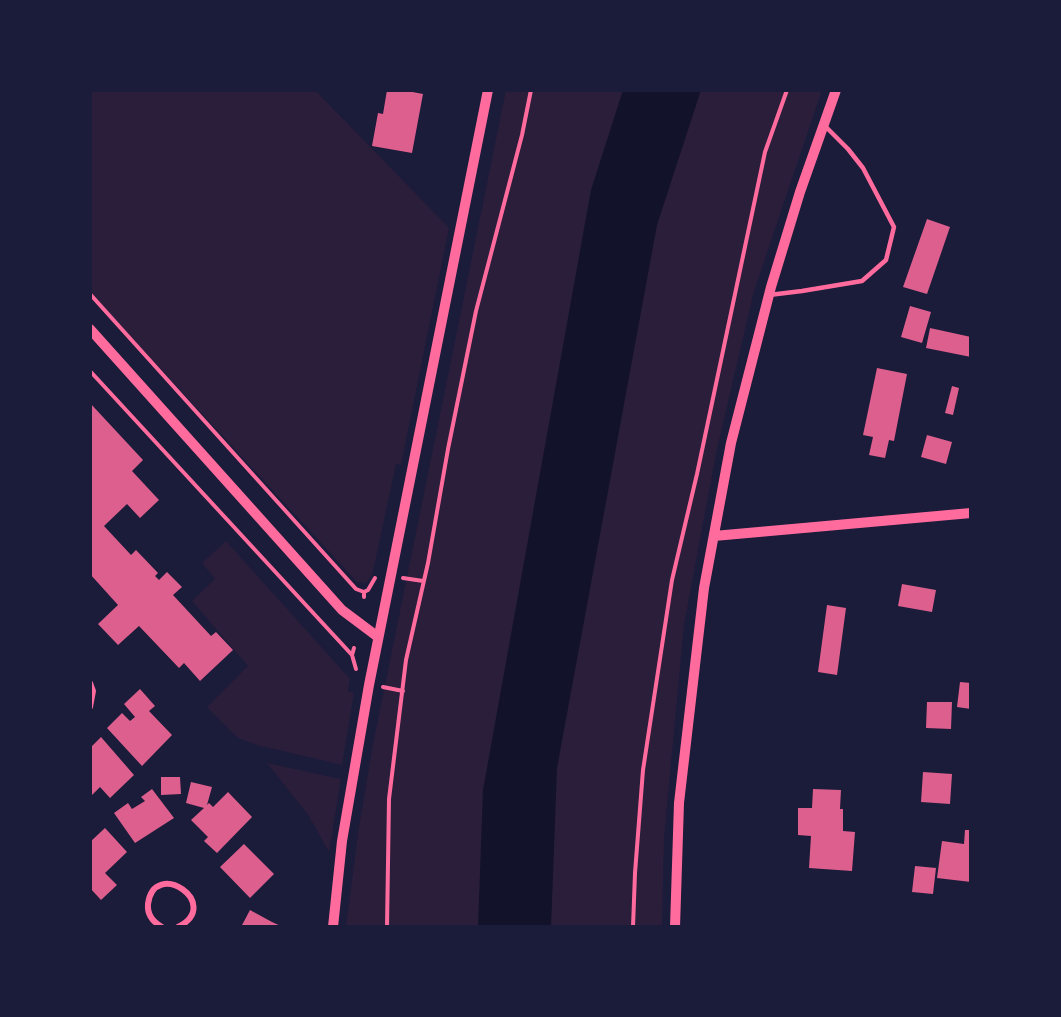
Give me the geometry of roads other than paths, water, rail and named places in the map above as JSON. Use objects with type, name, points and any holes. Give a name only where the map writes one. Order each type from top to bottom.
[{"type":"street","points":[[333,927],[342,842],[378,637],[488,90]]},
{"type":"street","points":[[675,927],[679,803],[704,588],[731,442],[769,295],[800,192],[836,90]]},
{"type":"street","points":[[90,329],[342,610],[378,637]]},
{"type":"street","points":[[714,536],[971,513]]},
{"type":"street","points":[[90,683],[93,699],[90,707]]},
{"type":"street","points":[[162,927],[154,922],[148,909],[151,895],[161,885],[176,884],[188,892],[193,906],[188,920],[178,927]]},
{"type":"street","points":[[148,927],[154,922]]},
{"type":"lane","points":[[769,295],[862,280],[886,260],[894,227],[863,168],[824,125]]}]
